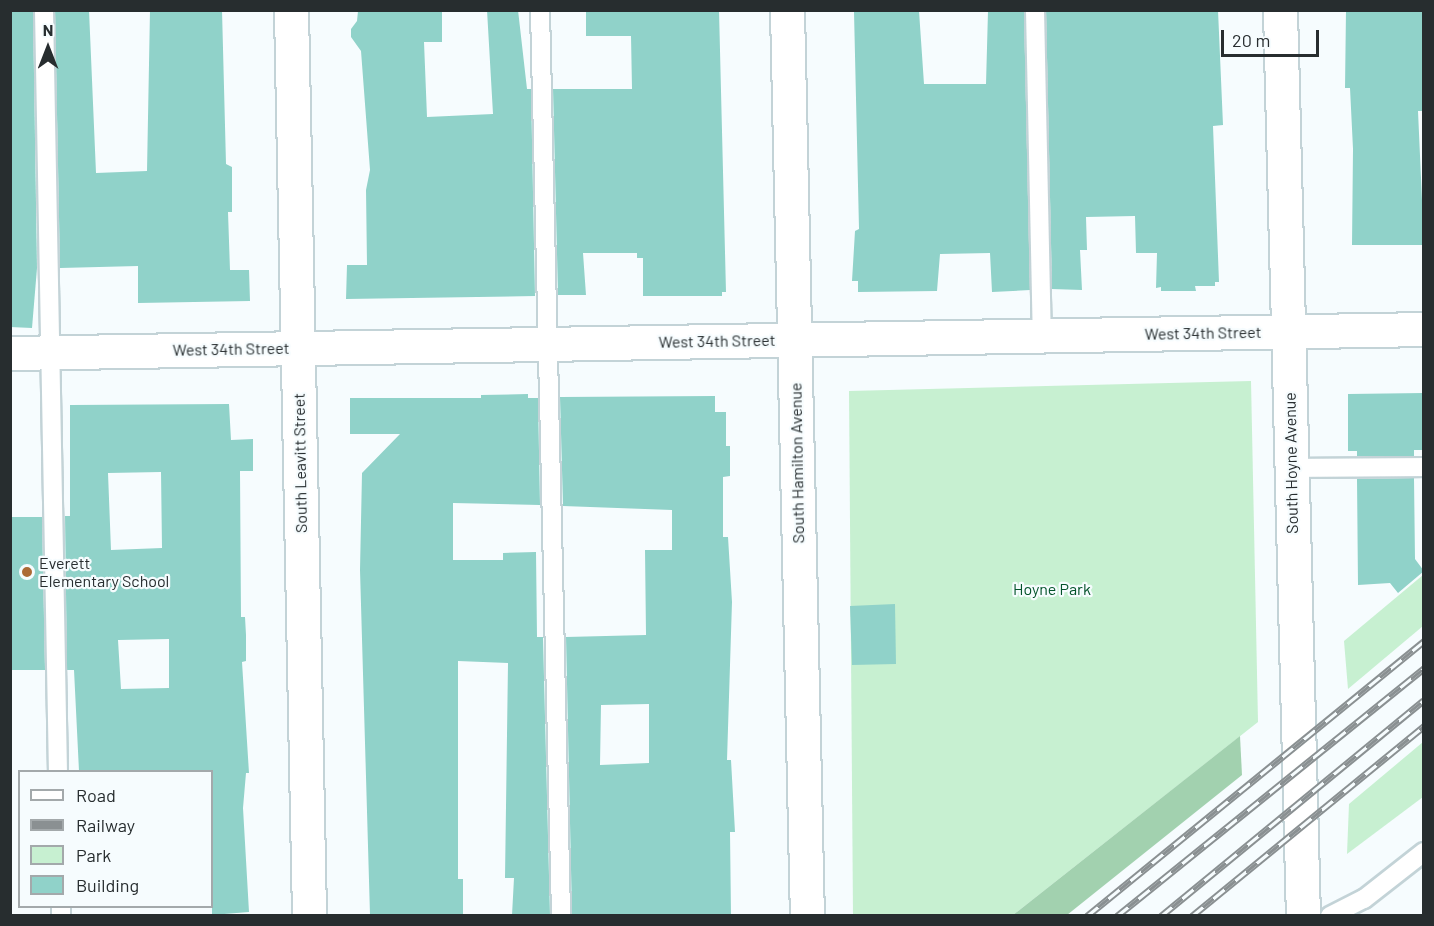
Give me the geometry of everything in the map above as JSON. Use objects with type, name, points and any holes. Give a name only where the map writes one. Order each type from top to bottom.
[{"type":"street","name":"South Leavitt Street","points":[[291,10],[309,915]]},
{"type":"street","name":"South Hamilton Avenue","points":[[787,10],[807,915]]},
{"type":"street","name":"South Hoyne Avenue","points":[[1280,10],[1303,915]]},
{"type":"street","name":"West 34th Street","points":[[10,353],[1424,329]]},
{"type":"lane","points":[[44,10],[58,770]]},
{"type":"lane","points":[[540,10],[561,915]]},
{"type":"lane","points":[[1035,10],[1042,335]]},
{"type":"lane","points":[[1291,468],[1424,467]]},
{"type":"lane","points":[[1330,915],[1364,898],[1424,852]]},
{"type":"green space","name":"Hoyne Park","points":[[1251,381],[1258,722],[1013,915],[853,915],[849,391]]},
{"type":"green space","points":[[1423,575],[1423,626],[1348,689],[1344,641]]},
{"type":"green space","points":[[1240,736],[1242,775],[1067,915],[1013,915]]},
{"type":"green space","points":[[1423,742],[1423,797],[1347,854],[1349,804]]},
{"type":"building","points":[[10,10],[33,10],[37,268],[32,328],[10,327]]},
{"type":"building","points":[[55,10],[89,10],[96,173],[147,171],[150,10],[222,10],[226,164],[232,167],[232,212],[228,212],[230,270],[249,270],[250,301],[138,303],[138,266],[60,268]]},
{"type":"building","points":[[442,10],[442,42],[424,42],[427,117],[493,114],[487,10],[518,10],[527,89],[531,89],[535,296],[346,299],[347,265],[367,265],[366,190],[370,170],[361,51],[351,37],[351,29],[357,21],[358,11]]},
{"type":"building","points":[[586,10],[719,10],[726,292],[722,292],[722,296],[643,296],[643,258],[637,258],[637,253],[583,253],[586,295],[558,295],[553,89],[632,89],[631,36],[586,36]]},
{"type":"building","points":[[1024,10],[1030,290],[992,292],[990,253],[940,254],[937,291],[858,292],[858,281],[852,281],[855,231],[859,229],[854,12],[919,11],[924,84],[986,84],[988,11]]},
{"type":"building","points":[[1046,10],[1218,10],[1223,125],[1213,126],[1219,282],[1215,282],[1215,286],[1195,286],[1196,291],[1161,291],[1161,287],[1156,288],[1157,253],[1136,253],[1135,216],[1086,217],[1087,250],[1080,250],[1082,290],[1052,289]]},
{"type":"building","points":[[1346,10],[1424,10],[1424,111],[1418,111],[1424,245],[1352,245],[1353,149],[1350,88],[1345,88]]},
{"type":"building","points":[[1424,393],[1424,450],[1414,450],[1414,456],[1357,456],[1357,451],[1348,451],[1348,394]]},
{"type":"building","points":[[528,394],[528,398],[538,398],[540,505],[453,503],[453,560],[503,560],[503,553],[536,552],[537,637],[543,637],[550,915],[512,915],[514,878],[505,878],[508,663],[458,661],[458,879],[463,879],[463,915],[370,915],[360,570],[362,473],[400,434],[350,434],[350,398],[481,398],[481,395]]},
{"type":"building","points":[[715,396],[715,412],[726,412],[726,446],[730,446],[730,476],[723,477],[723,537],[728,537],[732,602],[727,760],[731,760],[735,832],[730,832],[731,915],[572,915],[566,637],[646,635],[645,550],[672,550],[672,510],[563,506],[560,397]],"holes":[[[649,704],[649,763],[600,765],[601,705]]]},
{"type":"building","points":[[229,404],[231,440],[253,439],[253,471],[240,471],[241,617],[245,617],[246,635],[246,661],[242,662],[249,773],[246,773],[243,808],[249,912],[212,915],[213,770],[79,770],[74,670],[67,670],[65,516],[70,516],[70,405]],"holes":[[[161,472],[162,548],[111,550],[108,473]],[[169,639],[169,688],[121,689],[118,640]]]},
{"type":"building","points":[[1414,478],[1415,559],[1424,571],[1398,593],[1390,583],[1358,585],[1357,479]]},
{"type":"building","points":[[10,517],[42,517],[45,670],[10,670]]},
{"type":"building","points":[[895,604],[896,664],[852,665],[850,606]]},
{"type":"railway","points":[[1087,916],[1424,641]]},
{"type":"railway","points":[[1117,916],[1424,668]]},
{"type":"railway","points":[[1161,916],[1424,700]]},
{"type":"railway","points":[[1192,916],[1424,726]]},
{"type":"place","name":"Everett Elementary School","points":[[27,572]]}]
